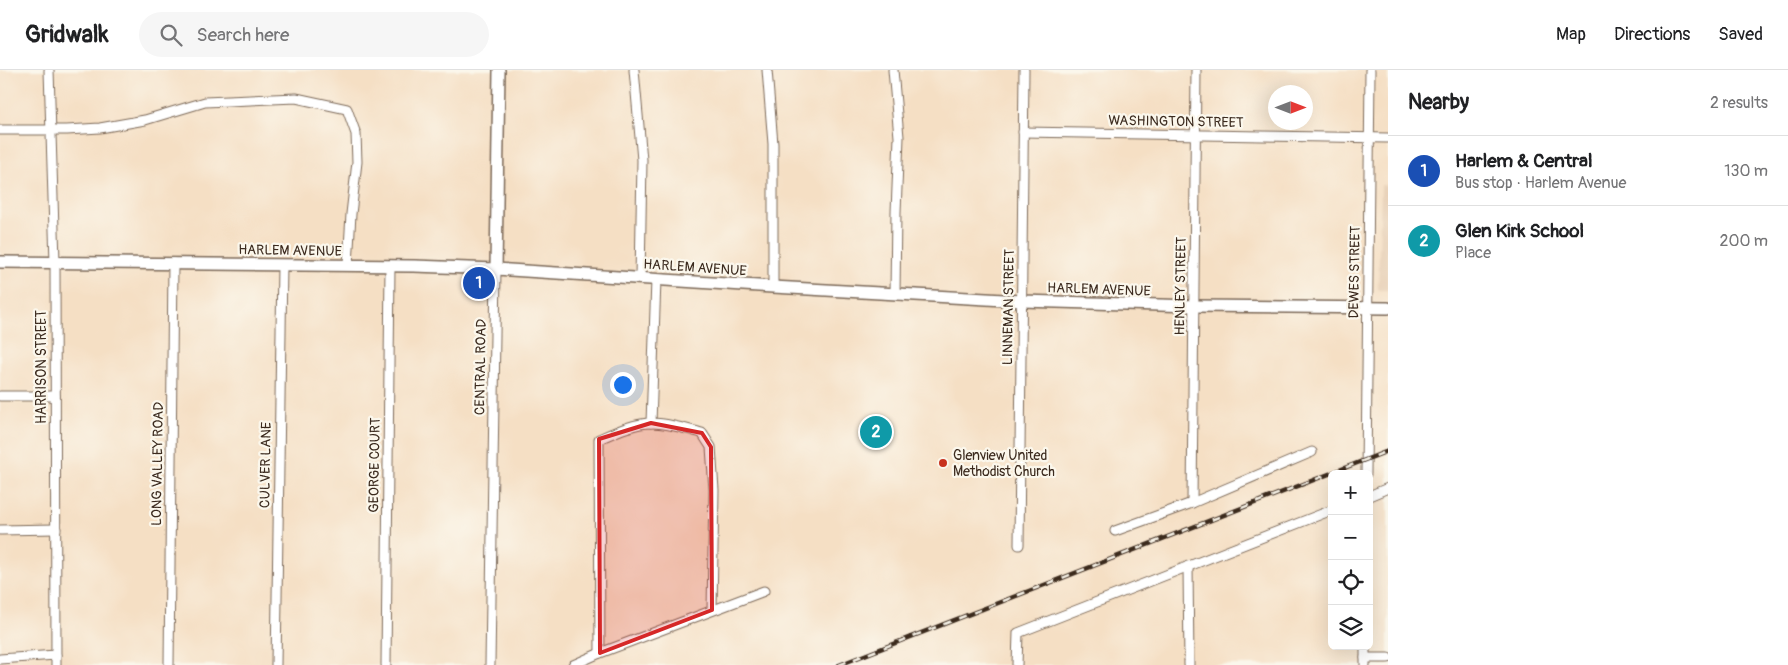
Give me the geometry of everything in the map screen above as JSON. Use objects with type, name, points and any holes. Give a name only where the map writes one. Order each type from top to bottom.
[{"type":"main road","name":"CENTRAL ROAD","points":[[496,269],[499,70]]},
{"type":"main road","name":"HARLEM AVENUE","points":[[0,262],[282,264],[496,269],[1022,301],[1194,306],[1388,308]]},
{"type":"street","name":"HARRISON STREET","points":[[49,70],[55,262],[56,660]]},
{"type":"street","points":[[634,70],[642,160],[640,278]]},
{"type":"street","points":[[767,70],[773,144],[773,287]]},
{"type":"street","points":[[893,70],[899,137],[895,294]]},
{"type":"street","name":"LINNEMAN STREET","points":[[1019,545],[1024,70]]},
{"type":"street","name":"HENLEY STREET","points":[[1192,503],[1196,70]]},
{"type":"street","name":"DEWES STREET","points":[[1366,470],[1370,70]]},
{"type":"street","points":[[0,130],[100,128],[145,120],[205,102],[296,98],[347,109],[356,134],[356,162],[348,265]]},
{"type":"street","name":"WASHINGTON STREET","points":[[1024,132],[1388,138]]},
{"type":"street","name":"LONG VALLEY ROAD","points":[[169,665],[173,264]]},
{"type":"street","name":"CULVER LANE","points":[[276,665],[282,264]]},
{"type":"street","name":"GEORGE COURT","points":[[386,665],[390,266]]},
{"type":"street","name":"CENTRAL ROAD","points":[[490,665],[496,269]]},
{"type":"street","points":[[651,423],[656,280]]},
{"type":"street","points":[[0,396],[55,396]]},
{"type":"street","points":[[600,653],[599,439],[628,428],[651,423],[702,433],[711,447],[714,490],[712,610]]},
{"type":"street","points":[[1115,531],[1192,503],[1312,452]]},
{"type":"street","points":[[1373,494],[1388,488]]},
{"type":"street","points":[[1018,665],[1018,633],[1328,512]]},
{"type":"street","points":[[0,530],[56,529]]},
{"type":"street","points":[[1188,566],[1189,665]]},
{"type":"street","points":[[573,665],[764,591]]},
{"type":"street","points":[[1365,661],[1388,658]]},
{"type":"street","points":[[0,659],[56,660]]},
{"type":"highlighted area","points":[[651,423],[702,433],[711,447],[712,610],[600,653],[599,439]]},
{"type":"shaded area","points":[[1381,185],[1388,186],[1388,290],[1378,290]]},
{"type":"railway","points":[[839,665],[1388,451]]},
{"type":"place","name":"Harlem & Central","points":[[479,283]]},
{"type":"place","name":"Glen Kirk School","points":[[876,432]]},
{"type":"place","name":"Glenview United Methodist Church","points":[[943,463]]}]
